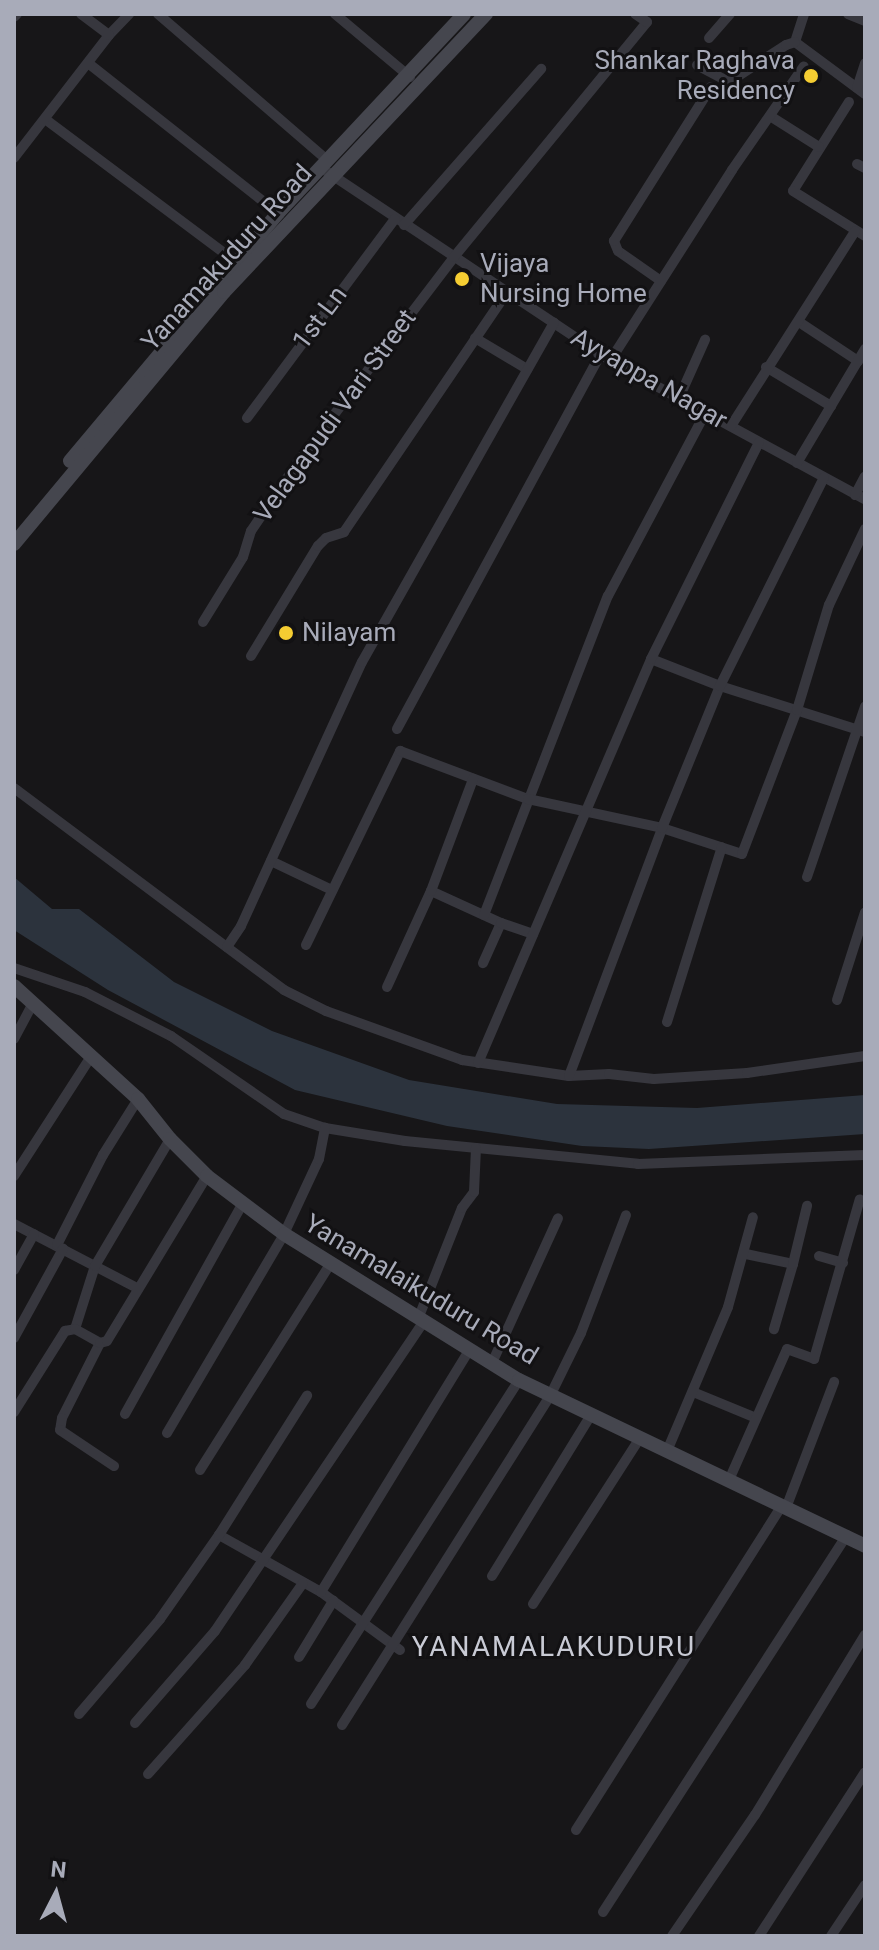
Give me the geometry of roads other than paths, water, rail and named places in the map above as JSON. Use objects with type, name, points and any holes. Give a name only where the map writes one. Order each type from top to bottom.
[{"type":"street","points":[[81,14],[109,35]]},
{"type":"street","points":[[14,158],[109,35],[129,14]]},
{"type":"street","name":"Ayyappa Nagar","points":[[158,14],[327,167],[400,222],[605,358],[860,497]]},
{"type":"street","points":[[335,14],[407,75],[423,84]]},
{"type":"street","name":"Yanamakuduru Road","points":[[14,544],[327,167],[464,14]]},
{"type":"street","name":"Yanamakuduru Road","points":[[14,529],[278,213],[423,84],[486,14]]},
{"type":"street","name":"Velagapudi Vari Street","points":[[203,622],[243,557],[251,531],[266,508],[454,257],[647,22],[635,14]]},
{"type":"street","points":[[709,38],[730,14]]},
{"type":"street","points":[[795,42],[804,14]]},
{"type":"street","points":[[848,14],[865,21]]},
{"type":"street","points":[[697,65],[729,82],[795,42]]},
{"type":"street","points":[[795,42],[861,91],[865,63]]},
{"type":"street","points":[[88,63],[278,213]]},
{"type":"street","points":[[397,729],[605,358],[661,281],[804,66]]},
{"type":"street","name":"1st Ln","points":[[247,418],[400,222],[541,69]]},
{"type":"street","points":[[661,281],[618,251],[614,241],[711,87]]},
{"type":"street","points":[[731,426],[766,367],[860,234],[794,193],[795,184],[849,102]]},
{"type":"street","points":[[770,116],[819,147]]},
{"type":"street","points":[[45,119],[137,184],[236,262]]},
{"type":"street","points":[[251,656],[318,546],[326,538],[344,532],[507,292]]},
{"type":"street","points":[[799,322],[858,361]]},
{"type":"street","points":[[227,947],[241,926],[362,662],[554,323]]},
{"type":"street","points":[[475,338],[527,369]]},
{"type":"street","points":[[679,398],[705,340]]},
{"type":"street","points":[[797,463],[865,349]]},
{"type":"street","points":[[766,367],[831,406]]},
{"type":"street","points":[[484,915],[608,596],[706,412]]},
{"type":"street","points":[[478,1063],[651,659],[759,442]]},
{"type":"street","points":[[860,497],[865,476]]},
{"type":"street","points":[[569,1076],[662,828],[720,686],[824,477]]},
{"type":"street","points":[[306,945],[400,751],[528,799],[662,828],[742,854],[797,710],[829,605],[865,529]]},
{"type":"street","points":[[651,659],[720,686],[861,730]]},
{"type":"street","points":[[807,877],[861,730],[865,707]]},
{"type":"street","points":[[387,987],[431,891],[473,779]]},
{"type":"street","points":[[14,788],[284,990],[326,1011],[478,1063],[569,1076],[690,1078],[865,1056]]},
{"type":"street","points":[[667,1022],[722,847]]},
{"type":"street","points":[[271,861],[332,890]]},
{"type":"street","points":[[431,891],[533,934]]},
{"type":"street","points":[[837,1000],[865,912]]},
{"type":"street","points":[[483,963],[501,923]]},
{"type":"street","points":[[14,968],[85,992],[171,1036],[284,1114],[325,1128],[476,1148],[667,1165],[765,1156],[865,1155]]},
{"type":"street","name":"Yanamalaikuduru Road","points":[[14,986],[138,1099],[170,1139],[207,1176],[284,1234],[519,1380],[590,1417],[865,1546]]},
{"type":"street","points":[[14,1039],[33,1004]]},
{"type":"street","points":[[14,1176],[92,1055]]},
{"type":"street","points":[[14,1338],[103,1155],[138,1099]]},
{"type":"street","points":[[167,1433],[284,1234],[319,1159],[325,1128]]},
{"type":"street","points":[[75,1329],[95,1266],[170,1139]]},
{"type":"street","points":[[135,1723],[215,1631],[265,1562],[420,1321],[462,1208],[474,1192],[476,1148]]},
{"type":"street","points":[[14,1412],[60,1337],[70,1329],[100,1343],[107,1341],[207,1176]]},
{"type":"street","points":[[729,1480],[787,1349],[814,1359],[860,1199]]},
{"type":"street","points":[[125,1414],[242,1205]]},
{"type":"street","points":[[774,1329],[807,1206]]},
{"type":"street","points":[[342,1725],[396,1648],[551,1394],[581,1333],[626,1215]]},
{"type":"street","points":[[667,1451],[746,1254],[753,1217]]},
{"type":"street","points":[[492,1363],[558,1218]]},
{"type":"street","points":[[14,1224],[137,1288]]},
{"type":"street","points":[[14,1270],[34,1234]]},
{"type":"street","points":[[746,1254],[793,1264]]},
{"type":"street","points":[[819,1256],[843,1263]]},
{"type":"street","points":[[200,1470],[331,1263]]},
{"type":"street","points":[[100,1343],[62,1418],[60,1430],[114,1466]]},
{"type":"street","points":[[321,1592],[470,1349]]},
{"type":"street","points":[[311,1704],[519,1380]]},
{"type":"street","points":[[576,1830],[784,1507],[834,1382]]},
{"type":"street","points":[[693,1392],[756,1418]]},
{"type":"street","points":[[79,1714],[160,1619],[219,1535],[307,1396]]},
{"type":"street","points":[[492,1576],[590,1417]]},
{"type":"street","points":[[533,1604],[640,1438]]},
{"type":"street","points":[[219,1535],[321,1592],[396,1648]]},
{"type":"street","points":[[603,1912],[847,1535]]},
{"type":"street","points":[[148,1774],[245,1665],[303,1583]]},
{"type":"street","points":[[299,1657],[333,1601]]},
{"type":"street","points":[[672,1936],[755,1815],[865,1635]]},
{"type":"street","points":[[759,1936],[865,1772]]},
{"type":"street","points":[[831,1936],[865,1885]]},
{"type":"place","name":"Shankar Raghava Residency","points":[[811,76]]},
{"type":"place","name":"Vijaya Nursing Home","points":[[462,279]]},
{"type":"place","name":"Nilayam","points":[[286,633]]},
{"type":"district","name":"YANAMALAKUDURU","points":[[554,1647]]}]
